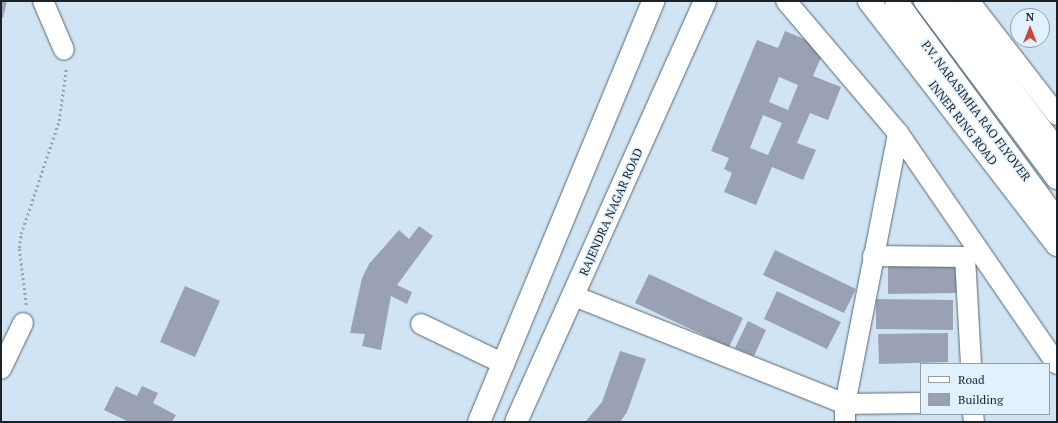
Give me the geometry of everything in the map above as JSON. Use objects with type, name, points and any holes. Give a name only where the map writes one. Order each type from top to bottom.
[{"type":"main road","points":[[479,422],[653,1]]},
{"type":"main road","name":"RAJENDRA NAGAR ROAD","points":[[516,422],[574,296],[705,1]]},
{"type":"main road","name":"INNER RING ROAD","points":[[869,1],[1057,245]]},
{"type":"main road","name":"P.V. NARASIMHA RAO FLYOVER","points":[[896,1],[1057,220]]},
{"type":"main road","name":"P.V. NARASIMHA RAO FLYOVER","points":[[925,1],[1057,178]]},
{"type":"main road","points":[[945,1],[1057,150]]},
{"type":"street","points":[[43,1],[64,50]]},
{"type":"street","points":[[786,1],[898,133],[1057,364]]},
{"type":"street","points":[[969,1],[1057,115]]},
{"type":"street","points":[[845,413],[873,256],[898,133]]},
{"type":"street","points":[[873,256],[965,257],[971,363]]},
{"type":"street","points":[[574,296],[845,413],[920,403]]},
{"type":"street","points":[[1,369],[23,323]]},
{"type":"street","points":[[421,324],[504,364]]},
{"type":"path","points":[[23,323],[26,309],[19,248],[21,234],[59,121],[67,73],[64,50]]},
{"type":"building","points":[[1,1],[7,1],[3,18],[1,17]]},
{"type":"building","points":[[785,31],[825,48],[813,76],[841,87],[828,120],[810,113],[797,143],[816,150],[803,180],[772,167],[756,205],[724,192],[732,173],[724,169],[729,158],[711,151],[757,40],[778,48]],"holes":[[[779,77],[798,85],[788,110],[769,102]],[[763,115],[782,123],[768,155],[750,148]]]},
{"type":"building","points":[[419,226],[433,236],[397,285],[412,292],[407,304],[391,296],[381,350],[362,346],[365,334],[350,333],[362,278],[369,264],[399,230],[409,239]]},
{"type":"building","points":[[775,250],[856,289],[844,313],[763,275]]},
{"type":"building","points":[[888,264],[956,264],[956,293],[888,294]]},
{"type":"building","points":[[649,274],[743,318],[729,347],[635,303]]},
{"type":"building","points":[[185,286],[220,301],[195,357],[160,342]]},
{"type":"building","points":[[777,291],[841,322],[827,349],[764,319]]},
{"type":"building","points":[[876,299],[953,300],[953,330],[876,329]]},
{"type":"building","points":[[748,321],[766,330],[754,356],[735,348]]},
{"type":"building","points":[[948,333],[948,362],[879,364],[878,334]]},
{"type":"building","points":[[620,351],[646,359],[627,412],[620,422],[585,422],[602,402]]},
{"type":"building","points":[[116,386],[137,396],[142,386],[158,393],[153,403],[176,415],[172,422],[129,422],[104,410]]}]
